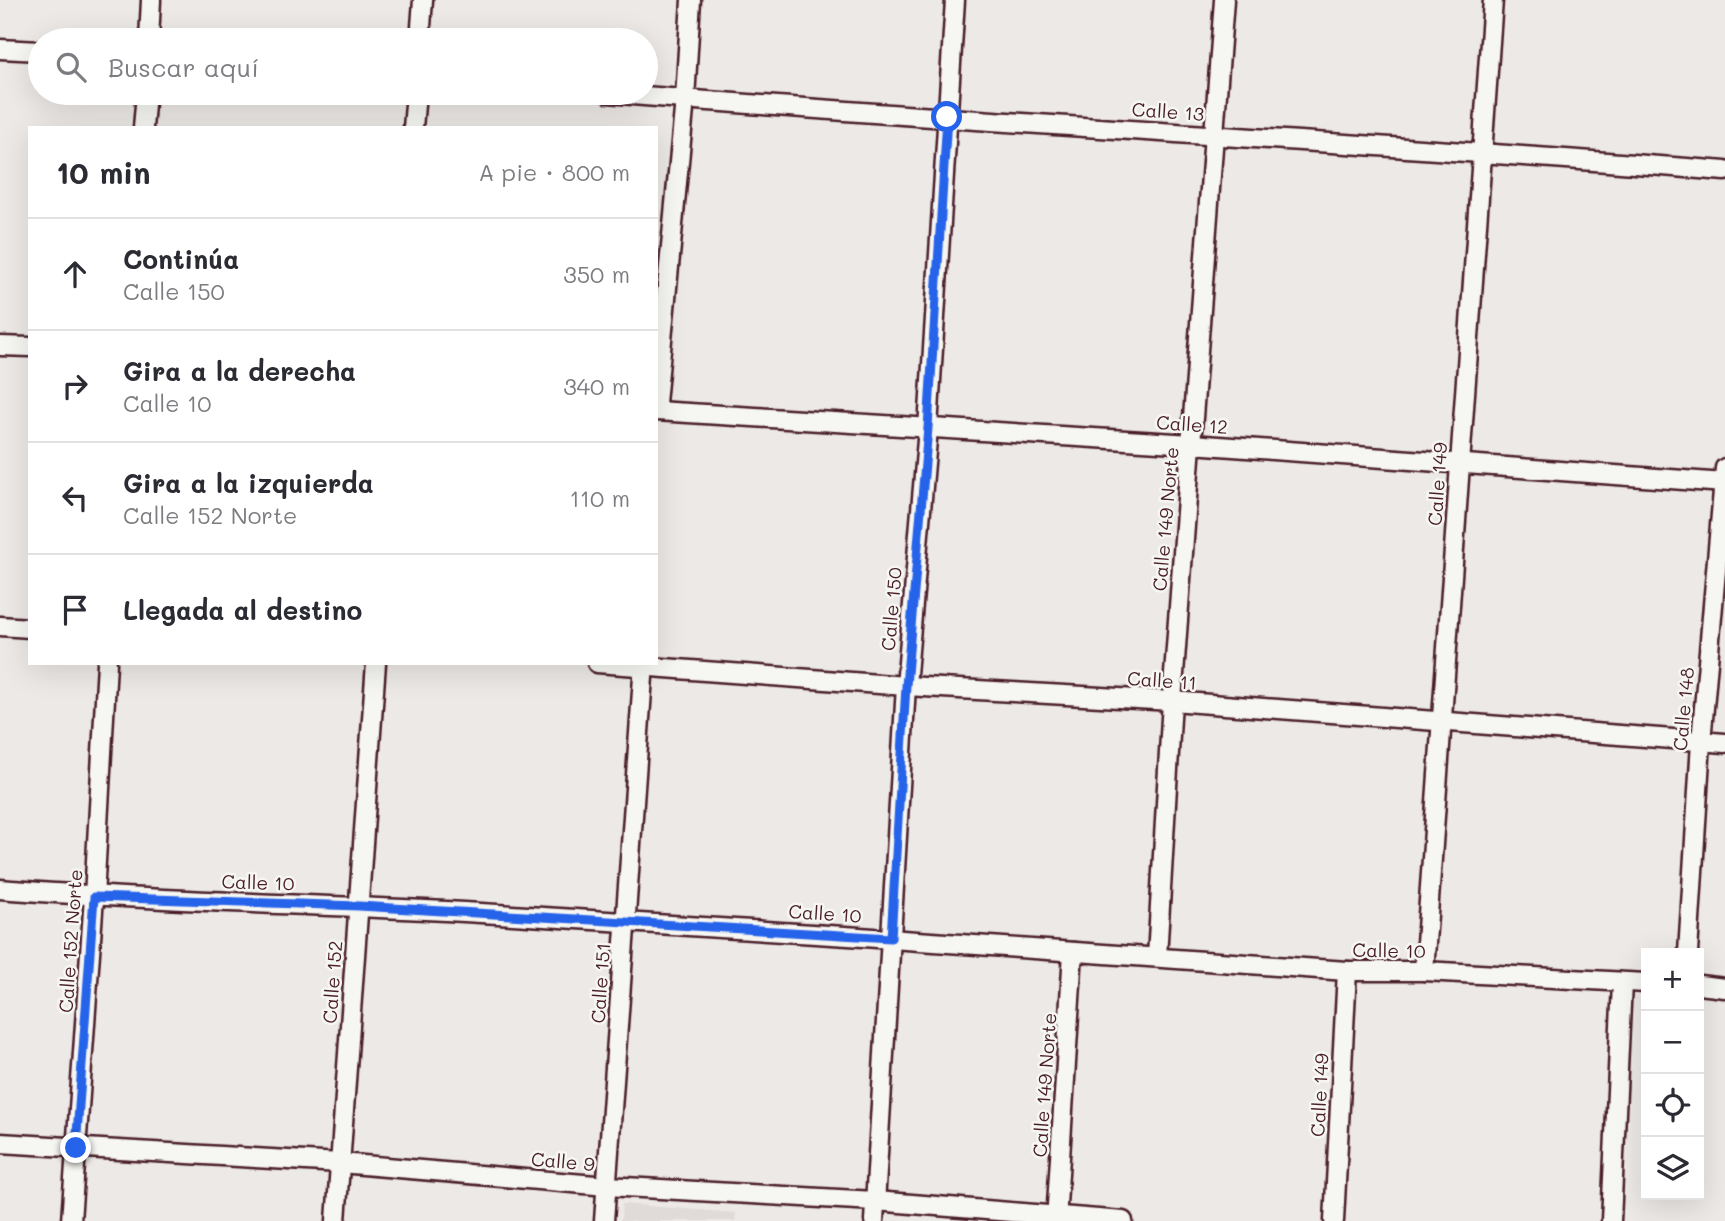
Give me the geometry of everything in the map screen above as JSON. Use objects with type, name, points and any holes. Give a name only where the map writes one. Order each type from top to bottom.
[{"type":"street","points":[[150,28],[151,0]]},
{"type":"street","points":[[421,28],[423,0]]},
{"type":"street","points":[[658,382],[685,99],[691,0]]},
{"type":"street","name":"Calle 150","points":[[874,1221],[906,686],[928,428],[955,0]]},
{"type":"street","name":"Calle 149 Norte","points":[[1157,957],[1172,701],[1224,0]]},
{"type":"street","name":"Calle 149","points":[[1424,971],[1493,0]]},
{"type":"street","points":[[0,49],[28,50]]},
{"type":"street","name":"Calle 13","points":[[658,97],[1215,136],[1482,151],[1725,171]]},
{"type":"street","points":[[143,126],[145,105]]},
{"type":"street","points":[[413,126],[415,105]]},
{"type":"street","points":[[0,346],[28,347]]},
{"type":"street","name":"Calle 12","points":[[658,411],[1725,478]]},
{"type":"street","name":"Calle 148","points":[[1688,948],[1701,742],[1725,478]]},
{"type":"street","points":[[0,626],[28,628]]},
{"type":"street","name":"Calle 152 Norte","points":[[71,1221],[107,665]]},
{"type":"street","name":"Calle 152","points":[[336,1221],[376,665]]},
{"type":"street","name":"Calle 11","points":[[644,665],[1725,743]]},
{"type":"street","name":"Calle 151","points":[[604,1221],[644,665]]},
{"type":"street","name":"Calle 10","points":[[0,889],[94,897],[359,906],[891,938],[1347,971],[1424,971],[1641,984]]},
{"type":"street","name":"Calle 149 Norte","points":[[1056,1218],[1073,952]]},
{"type":"street","name":"Calle 149","points":[[1334,1221],[1347,971]]},
{"type":"street","points":[[1611,1221],[1622,984]]},
{"type":"street","points":[[1704,986],[1725,988]]},
{"type":"street","name":"Calle 9","points":[[0,1143],[340,1163],[607,1186],[875,1201],[1056,1218],[1123,1221]]},
{"type":"shaded area","points":[[622,1204],[736,1213],[735,1221],[621,1221]]},
{"type":"route","points":[[76,1148],[94,897],[359,906],[891,938],[906,686],[928,428],[947,117]]}]
